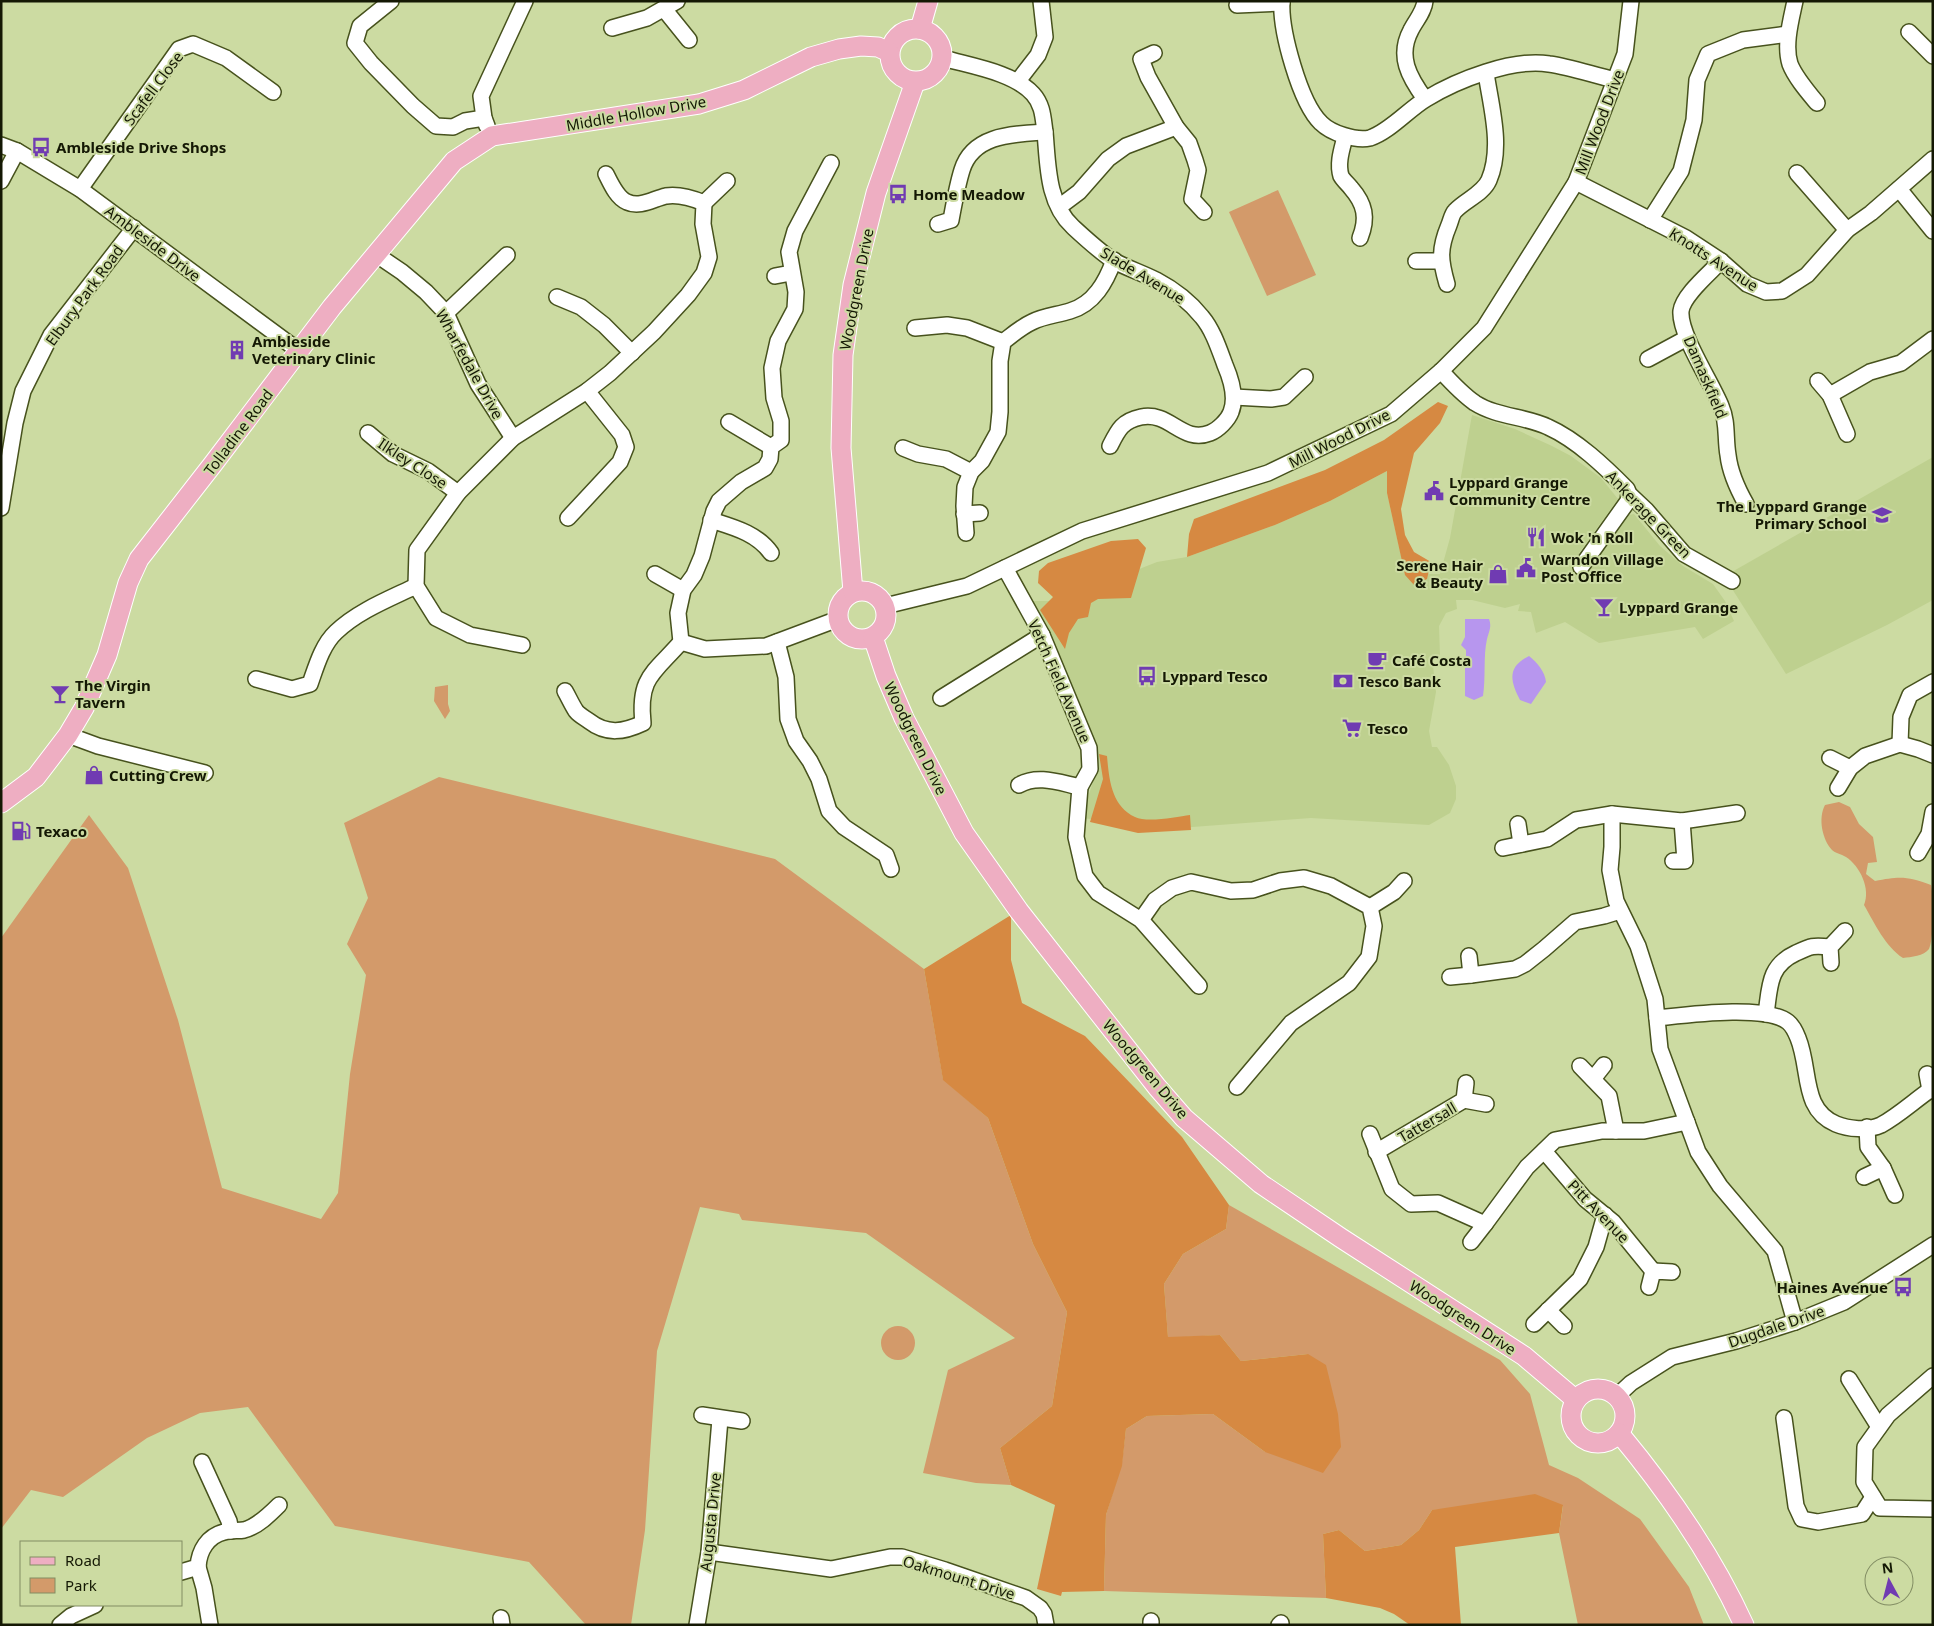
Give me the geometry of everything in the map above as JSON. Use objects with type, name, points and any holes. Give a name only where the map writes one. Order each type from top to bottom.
[{"type":"main road","points":[[920,29],[928,1]]},
{"type":"main road","points":[[920,29],[932,34],[941,44],[943,58],[939,68],[928,79],[915,82],[902,78],[892,68],[889,52],[894,40],[907,30],[920,29]]},
{"type":"main road","name":"Middle Hollow Drive","points":[[492,136],[699,104],[744,90],[810,57],[838,49],[861,46],[878,47],[889,52]]},
{"type":"main road","name":"Woodgreen Drive","points":[[853,592],[841,448],[843,355],[854,285],[876,193],[915,82]]},
{"type":"main road","name":"Tolladine Road","points":[[1,803],[36,776],[68,735],[84,708],[107,654],[128,583],[139,559],[332,307],[454,161],[492,136]]},
{"type":"main road","points":[[861,590],[873,593],[886,606],[885,624],[873,637],[865,639],[856,638],[848,634],[839,622],[839,608],[843,600],[853,592],[861,590]]},
{"type":"main road","name":"Woodgreen Drive","points":[[873,637],[886,676],[904,718],[964,833],[1018,911],[1184,1118],[1262,1184],[1341,1238],[1524,1356],[1576,1400]]},
{"type":"main road","points":[[1595,1389],[1603,1389],[1617,1396],[1622,1402],[1625,1418],[1619,1433],[1612,1439],[1596,1443],[1581,1438],[1571,1424],[1570,1416],[1576,1400],[1581,1394],[1595,1389]]},
{"type":"main road","points":[[1619,1433],[1648,1468],[1704,1548],[1744,1625]]},
{"type":"street","points":[[391,1],[360,26],[354,43],[371,64],[436,126],[452,127],[465,120],[484,118]]},
{"type":"street","points":[[492,136],[484,118],[481,96],[525,1]]},
{"type":"street","points":[[1018,81],[1038,55],[1045,37],[1040,1]]},
{"type":"street","points":[[1425,1],[1424,8],[1410,31],[1404,47],[1407,69],[1425,99]]},
{"type":"street","name":"Mill Wood Drive","points":[[886,606],[967,586],[1082,531],[1268,474],[1391,414],[1441,371],[1484,328],[1576,182],[1624,54],[1632,1]]},
{"type":"street","points":[[1795,1],[1788,34],[1790,63],[1804,88],[1816,103]]},
{"type":"street","points":[[1237,5],[1282,2],[1284,28],[1292,62],[1305,99],[1321,123],[1345,137],[1370,138],[1391,126],[1425,99],[1454,85],[1514,65],[1548,63],[1615,80]]},
{"type":"street","points":[[612,28],[647,18],[670,5],[689,40]]},
{"type":"street","points":[[1909,32],[1933,56]]},
{"type":"street","points":[[1650,220],[1681,171],[1694,120],[1697,80],[1708,54],[1743,40],[1788,34]]},
{"type":"street","name":"Scafell Close","points":[[80,189],[179,49],[193,44],[226,58],[273,92]]},
{"type":"street","points":[[1154,53],[1141,59],[1148,77],[1176,127],[1188,143],[1198,170],[1187,203],[1204,212]]},
{"type":"street","name":"Slade Avenue","points":[[943,58],[1018,81],[1033,94],[1043,110],[1050,186],[1059,207],[1071,226],[1114,260],[1157,280],[1185,299],[1203,318],[1217,344],[1227,369],[1234,396]]},
{"type":"street","points":[[1446,284],[1440,261],[1442,242],[1454,211],[1474,196],[1488,182],[1495,160],[1495,128],[1486,73]]},
{"type":"street","points":[[1059,207],[1079,192],[1108,159],[1126,146],[1176,127]]},
{"type":"street","points":[[938,224],[951,220],[962,168],[974,150],[993,138],[1012,134],[1045,132]]},
{"type":"street","points":[[1345,137],[1340,160],[1341,176],[1359,197],[1363,208],[1365,222],[1360,238]]},
{"type":"street","name":"Ambleside Drive","points":[[1,145],[17,151],[80,189],[299,351]]},
{"type":"street","points":[[1,181],[17,151]]},
{"type":"street","name":"Knotts Avenue","points":[[1576,182],[1686,238],[1721,261],[1747,284],[1766,292],[1782,291],[1807,274],[1847,230],[1933,159]]},
{"type":"street","points":[[771,447],[781,440],[781,421],[774,398],[772,368],[778,341],[795,309],[796,292],[788,252],[795,231],[831,163]]},
{"type":"street","points":[[1797,172],[1847,230]]},
{"type":"street","points":[[606,174],[616,193],[627,202],[640,204],[667,196],[689,196],[704,203]]},
{"type":"street","points":[[522,645],[470,636],[436,618],[416,586],[417,550],[458,493],[513,438],[587,391],[610,374],[654,332],[688,295],[704,273],[709,257],[703,224],[704,203],[727,181]]},
{"type":"street","points":[[1899,189],[1933,231]]},
{"type":"street","name":"Elbury Park Road","points":[[1,508],[8,423],[23,391],[51,335],[134,228]]},
{"type":"street","name":"Wharfedale Drive","points":[[377,255],[420,286],[446,313],[478,384],[513,438]]},
{"type":"street","points":[[446,313],[507,255]]},
{"type":"street","points":[[966,534],[964,514],[965,488],[971,472],[982,461],[998,432],[1000,361],[1003,342],[1032,321],[1071,311],[1082,305],[1098,293],[1107,280],[1114,260]]},
{"type":"street","points":[[1416,261],[1440,261]]},
{"type":"street","name":"Damaskfield","points":[[1721,261],[1685,299],[1681,312],[1688,338],[1722,407],[1726,420],[1732,477],[1746,504]]},
{"type":"street","points":[[775,276],[791,273]]},
{"type":"street","points":[[557,297],[581,307],[604,325],[632,353]]},
{"type":"street","points":[[915,328],[947,325],[967,328],[1003,342]]},
{"type":"street","points":[[1648,359],[1688,338]]},
{"type":"street","points":[[1830,395],[1870,372],[1902,363],[1933,340]]},
{"type":"street","name":"Ankerage Green","points":[[1441,371],[1475,403],[1511,416],[1537,422],[1560,434],[1591,456],[1628,489],[1629,494],[1646,510],[1684,554],[1732,581]]},
{"type":"street","points":[[1110,446],[1118,431],[1130,419],[1151,415],[1165,420],[1182,432],[1202,437],[1217,430],[1231,413],[1234,396],[1271,399],[1284,396],[1305,377]]},
{"type":"street","points":[[1818,382],[1830,395],[1847,434]]},
{"type":"street","points":[[568,518],[620,462],[626,447],[622,435],[587,391]]},
{"type":"street","points":[[729,422],[771,447]]},
{"type":"street","name":"Ilkley Close","points":[[368,433],[393,454],[428,471],[458,493]]},
{"type":"street","points":[[565,691],[577,712],[597,728],[610,731],[625,730],[643,723],[641,705],[645,686],[655,668],[667,659],[681,642],[678,613],[683,590],[694,575],[702,556],[711,520],[719,501],[741,482],[765,468],[770,460],[771,447]]},
{"type":"street","points":[[903,448],[918,454],[946,459],[971,472]]},
{"type":"street","points":[[1581,567],[1628,501],[1629,494]]},
{"type":"street","points":[[964,514],[980,513]]},
{"type":"street","points":[[711,520],[744,531],[765,545],[770,553]]},
{"type":"street","name":"Vetch Field Avenue","points":[[1005,568],[1042,635],[1089,748],[1090,769],[1080,787],[1076,837],[1085,876],[1098,893],[1141,920],[1199,986]]},
{"type":"street","points":[[655,574],[683,590]]},
{"type":"street","points":[[256,679],[292,689],[310,684],[320,656],[335,633],[366,610],[416,586]]},
{"type":"street","points":[[681,642],[705,649],[766,646],[830,622],[839,622]]},
{"type":"street","points":[[941,698],[1042,635]]},
{"type":"street","points":[[777,642],[786,677],[788,719],[796,742],[810,761],[819,779],[829,811],[844,827],[886,855],[891,869]]},
{"type":"street","points":[[1900,744],[1901,718],[1910,695],[1933,682]]},
{"type":"street","points":[[68,735],[98,746],[205,773]]},
{"type":"street","points":[[1838,788],[1850,768],[1865,756],[1900,744],[1933,755]]},
{"type":"street","points":[[1830,758],[1850,768]]},
{"type":"street","points":[[1019,785],[1028,780],[1042,779],[1080,787]]},
{"type":"street","points":[[1906,843],[1921,857],[1929,834],[1933,812]]},
{"type":"street","points":[[1503,848],[1547,839],[1576,820],[1612,814],[1682,820],[1737,813]]},
{"type":"street","points":[[1612,814],[1610,870],[1616,901],[1638,946],[1655,999],[1660,1049],[1698,1152],[1720,1186],[1775,1251],[1795,1322]]},
{"type":"street","points":[[1682,820],[1685,861]]},
{"type":"street","points":[[1518,824],[1521,844]]},
{"type":"street","points":[[1141,920],[1155,900],[1172,888],[1192,882],[1231,891],[1253,890],[1280,881],[1304,878],[1331,886],[1370,907],[1374,926],[1369,957],[1349,983],[1291,1023],[1236,1087]]},
{"type":"street","points":[[1370,907],[1394,892],[1404,881]]},
{"type":"street","points":[[1450,977],[1515,969],[1544,950],[1575,922],[1620,911]]},
{"type":"street","points":[[1831,963],[1830,947],[1845,931]]},
{"type":"street","points":[[1766,1014],[1771,977],[1777,966],[1786,958],[1814,945],[1830,947]]},
{"type":"street","points":[[1469,956],[1471,975]]},
{"type":"street","points":[[1657,1018],[1719,1012],[1766,1014],[1788,1022],[1796,1032],[1802,1047],[1811,1101],[1826,1119],[1849,1129],[1879,1126],[1932,1090],[1927,1074]]},
{"type":"street","points":[[1580,1066],[1609,1096],[1616,1131]]},
{"type":"street","points":[[1593,1079],[1604,1066]]},
{"type":"street","name":"Tattersall","points":[[1376,1152],[1464,1100],[1466,1083]]},
{"type":"street","points":[[1464,1100],[1486,1104]]},
{"type":"street","points":[[1472,1242],[1527,1167],[1555,1140],[1602,1131],[1644,1130],[1687,1122]]},
{"type":"street","points":[[1866,1127],[1868,1147],[1883,1168],[1896,1195]]},
{"type":"street","points":[[1370,1134],[1392,1189],[1412,1204],[1438,1203],[1485,1224]]},
{"type":"street","name":"Pitt Avenue","points":[[1544,1151],[1585,1199],[1613,1222],[1653,1272]]},
{"type":"street","points":[[1864,1177],[1883,1168]]},
{"type":"street","points":[[1534,1324],[1580,1280],[1596,1247],[1604,1215]]},
{"type":"street","name":"Dugdale Drive","points":[[1617,1396],[1631,1383],[1672,1357],[1736,1341],[1795,1322],[1844,1302],[1930,1254]]},
{"type":"street","points":[[1649,1286],[1653,1272],[1672,1272]]},
{"type":"street","points":[[1548,1310],[1564,1326]]},
{"type":"street","points":[[1933,1376],[1888,1414],[1865,1447],[1864,1482],[1880,1508],[1933,1509]]},
{"type":"street","points":[[1849,1379],[1879,1427]]},
{"type":"street","points":[[702,1415],[742,1421]]},
{"type":"street","points":[[1784,1418],[1796,1506],[1802,1519],[1818,1522],[1862,1514],[1873,1497]]},
{"type":"street","name":"Augusta Drive","points":[[697,1625],[709,1552],[720,1419]]},
{"type":"street","points":[[202,1462],[229,1521],[231,1531]]},
{"type":"street","points":[[210,1625],[204,1588],[198,1567],[201,1551],[206,1542],[215,1536],[231,1531],[245,1530],[268,1516],[279,1505]]},
{"type":"street","name":"Oakmount Drive","points":[[709,1552],[831,1569],[890,1557],[902,1557],[1026,1598],[1040,1608],[1044,1614],[1046,1625]]},
{"type":"street","points":[[182,1572],[198,1567]]},
{"type":"street","points":[[60,1625],[71,1616],[93,1606]]},
{"type":"shaded area","points":[[1438,402],[1448,406],[1440,423],[1414,453],[1401,509],[1405,535],[1414,552],[1431,562],[1427,579],[1414,585],[1405,575],[1387,493],[1387,471],[1330,501],[1275,525],[1187,557],[1189,534],[1194,519],[1325,470],[1384,440]]},
{"type":"shaded area","points":[[1472,415],[1515,429],[1571,456],[1601,478],[1618,499],[1579,553],[1577,562],[1590,570],[1629,515],[1634,514],[1660,546],[1683,566],[1713,584],[1725,601],[1734,621],[1703,639],[1695,627],[1599,643],[1565,622],[1536,633],[1531,612],[1518,611],[1520,604],[1505,608],[1472,600],[1456,600],[1457,609],[1446,613],[1439,626],[1440,656],[1432,657],[1436,692],[1429,731],[1432,747],[1437,747],[1449,765],[1456,786],[1456,799],[1450,813],[1429,825],[1311,818],[1179,828],[1081,818],[1094,779],[1095,753],[1072,698],[1061,659],[1029,601],[1074,601],[1119,577],[1157,562],[1187,557],[1275,525],[1330,501],[1387,471],[1387,493],[1405,574],[1440,574],[1450,538]]},
{"type":"shaded area","name":"The Lyppard Grange Primary School","points":[[1933,457],[1933,600],[1887,625],[1786,674],[1729,584],[1730,573]]},
{"type":"shaded area","points":[[1138,539],[1146,548],[1131,598],[1098,599],[1091,603],[1088,617],[1078,619],[1069,633],[1065,649],[1040,610],[1053,597],[1038,583],[1039,571],[1048,563],[1111,541]]},
{"type":"shaded area","points":[[1465,619],[1489,619],[1490,624],[1486,646],[1483,696],[1474,700],[1465,696],[1466,650],[1461,645],[1465,637]]},
{"type":"shaded area","points":[[1529,656],[1540,668],[1546,682],[1531,704],[1520,700],[1514,687],[1512,675],[1517,665]]},
{"type":"shaded area","points":[[1099,754],[1107,756],[1113,791],[1116,799],[1127,812],[1140,819],[1147,820],[1190,815],[1191,830],[1138,833],[1090,822],[1103,779]]},
{"type":"shaded area","points":[[1011,915],[1011,960],[1022,1003],[1085,1036],[1182,1137],[1229,1205],[1226,1229],[1183,1254],[1164,1284],[1168,1337],[1220,1335],[1241,1361],[1308,1354],[1326,1365],[1338,1414],[1341,1447],[1323,1473],[1265,1452],[1213,1414],[1147,1416],[1126,1429],[1122,1466],[1106,1515],[1104,1591],[1062,1592],[1061,1596],[1037,1589],[1055,1505],[1011,1485],[1000,1448],[1052,1406],[1067,1312],[1033,1244],[988,1118],[943,1080],[924,969]]},
{"type":"shaded area","points":[[1535,1494],[1563,1505],[1559,1533],[1455,1547],[1461,1625],[1410,1625],[1394,1614],[1380,1608],[1326,1598],[1323,1534],[1339,1530],[1365,1551],[1401,1545],[1419,1530],[1432,1510]]},
{"type":"green space","points":[[1278,190],[1316,275],[1267,296],[1229,212]]},
{"type":"green space","points":[[448,685],[450,711],[445,719],[434,701],[435,687]]},
{"type":"green space","points":[[439,777],[775,859],[924,969],[943,1079],[988,1118],[1033,1244],[1067,1312],[1052,1406],[1000,1448],[1011,1485],[976,1483],[923,1473],[948,1370],[1015,1338],[866,1233],[742,1220],[739,1214],[700,1207],[657,1351],[645,1530],[631,1625],[586,1625],[529,1562],[335,1526],[248,1407],[200,1413],[147,1438],[63,1497],[31,1490],[1,1529],[1,938],[89,815],[128,868],[178,1020],[222,1188],[321,1219],[338,1193],[350,1074],[366,975],[347,944],[368,898],[344,823]]},
{"type":"green space","points":[[1839,802],[1850,807],[1859,824],[1873,837],[1877,862],[1868,863],[1866,874],[1875,881],[1903,878],[1931,885],[1933,928],[1931,944],[1924,953],[1903,958],[1891,947],[1864,905],[1866,892],[1860,872],[1846,857],[1833,851],[1826,840],[1822,828],[1823,810],[1825,805]]},
{"type":"green space","points":[[1229,1205],[1500,1360],[1530,1394],[1549,1465],[1578,1478],[1640,1519],[1689,1587],[1704,1625],[1578,1625],[1559,1533],[1563,1506],[1432,1510],[1419,1530],[1401,1545],[1365,1551],[1339,1530],[1323,1534],[1326,1598],[1104,1591],[1106,1515],[1122,1462],[1126,1429],[1147,1416],[1213,1414],[1265,1452],[1308,1354],[1241,1361],[1220,1335],[1168,1338],[1164,1284],[1183,1254],[1226,1229]]},
{"type":"green space","points":[[898,1326],[905,1327],[910,1331],[914,1336],[914,1350],[910,1355],[905,1359],[898,1360],[891,1359],[886,1355],[882,1350],[881,1343],[882,1336],[886,1331],[891,1327]]},
{"type":"place","name":"Ambleside Drive Shops","points":[[41,147]]},
{"type":"place","name":"Home Meadow","points":[[898,194]]},
{"type":"place","name":"Ambleside Veterinary Clinic","points":[[237,350]]},
{"type":"place","name":"Lyppard Grange Community Centre","points":[[1434,491]]},
{"type":"place","name":"The Lyppard Grange Primary School","points":[[1882,515]]},
{"type":"place","name":"Wok 'n Roll","points":[[1536,537]]},
{"type":"place","name":"Warndon Village Post Office","points":[[1526,568]]},
{"type":"place","name":"Serene Hair & Beauty","points":[[1498,574]]},
{"type":"place","name":"Lyppard Grange","points":[[1604,607]]},
{"type":"place","name":"Café Costa","points":[[1377,660]]},
{"type":"place","name":"Lyppard Tesco","points":[[1147,676]]},
{"type":"place","name":"Tesco Bank","points":[[1343,681]]},
{"type":"place","name":"The Virgin Tavern","points":[[60,694]]},
{"type":"place","name":"Tesco","points":[[1352,728]]},
{"type":"place","name":"Cutting Crew","points":[[94,775]]},
{"type":"place","name":"Texaco","points":[[21,831]]},
{"type":"place","name":"Haines Avenue","points":[[1903,1287]]}]
